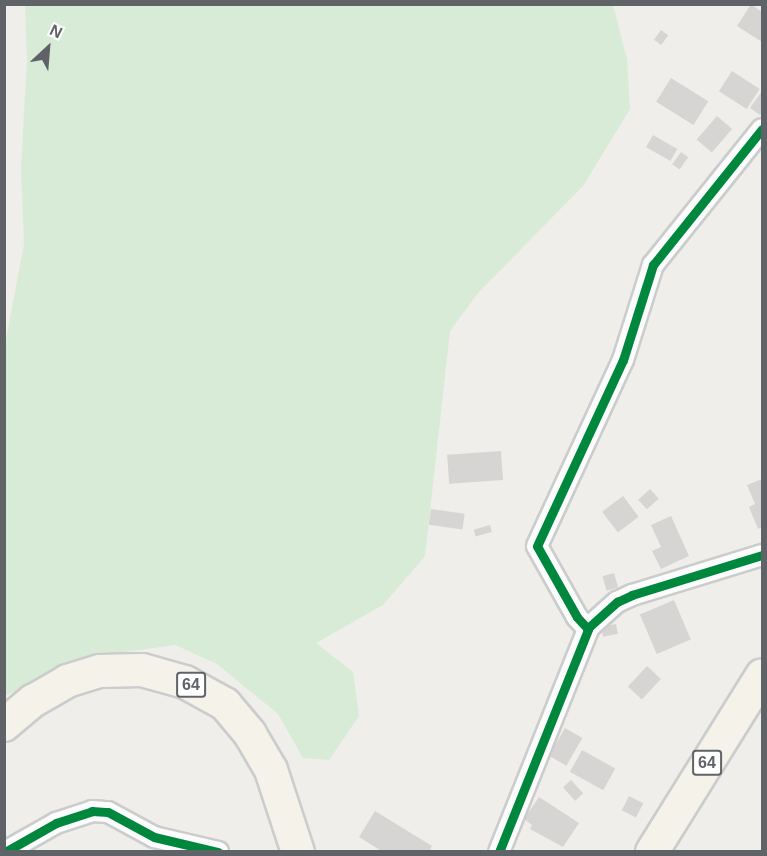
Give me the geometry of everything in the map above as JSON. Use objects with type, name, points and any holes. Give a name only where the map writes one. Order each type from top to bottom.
[{"type":"main road","name":"64","points":[[4,726],[33,701],[67,681],[100,671],[142,670],[185,682],[225,704],[250,734],[271,770],[298,852]]},
{"type":"main road","name":"64","points":[[652,852],[762,675]]},
{"type":"street","points":[[588,629],[577,617],[537,546],[623,360],[653,265],[762,129]]},
{"type":"street","points":[[499,852],[518,811],[525,781],[588,629],[610,607],[632,595],[762,555]]},
{"type":"street","points":[[5,852],[56,823],[92,811],[108,813],[154,837],[218,852]]},
{"type":"green space","points":[[25,5],[613,5],[627,59],[630,109],[583,186],[478,293],[450,331],[425,556],[383,605],[316,643],[353,672],[359,716],[329,760],[303,758],[278,714],[217,664],[175,645],[82,658],[5,696],[4,350],[24,244],[21,168],[27,59]]},
{"type":"building","points":[[751,4],[762,12],[762,42],[737,26]]},
{"type":"building","points":[[661,30],[668,35],[661,45],[654,40]]},
{"type":"building","points":[[732,71],[760,89],[747,109],[719,91]]},
{"type":"building","points":[[671,78],[708,101],[693,125],[656,102]]},
{"type":"building","points":[[762,91],[762,112],[760,115],[750,108]]},
{"type":"building","points":[[717,116],[732,129],[712,153],[697,139]]},
{"type":"building","points":[[653,135],[677,149],[670,161],[646,147]]},
{"type":"building","points":[[681,152],[688,157],[679,169],[672,164]]},
{"type":"building","points":[[501,451],[503,480],[449,484],[447,455]]},
{"type":"building","points":[[762,479],[762,527],[758,529],[749,507],[755,504],[747,485]]},
{"type":"building","points":[[650,489],[659,499],[647,509],[638,500]]},
{"type":"building","points":[[623,496],[639,517],[618,532],[602,512]]},
{"type":"building","points":[[431,509],[465,514],[462,530],[429,525]]},
{"type":"building","points":[[671,516],[689,556],[661,569],[652,551],[661,547],[651,525]]},
{"type":"building","points":[[490,525],[492,532],[476,536],[474,530]]},
{"type":"building","points":[[614,573],[618,587],[607,591],[602,576]]},
{"type":"building","points":[[674,600],[691,640],[657,654],[640,614]]},
{"type":"building","points":[[616,624],[618,634],[603,637],[601,627]]},
{"type":"building","points":[[647,666],[661,679],[642,699],[628,686]]},
{"type":"building","points":[[565,728],[582,738],[566,766],[549,756]]},
{"type":"building","points":[[582,750],[615,768],[603,790],[570,772]]},
{"type":"building","points":[[571,780],[583,793],[575,801],[563,788]]},
{"type":"building","points":[[629,796],[643,803],[636,818],[622,810]]},
{"type":"building","points":[[539,797],[579,823],[563,847],[530,829],[532,825],[524,819]]},
{"type":"building","points":[[375,811],[432,846],[429,852],[383,852],[359,837]]},
{"type":"cycle path","points":[[588,629],[577,617],[537,546],[623,360],[653,265],[762,129]]},
{"type":"cycle path","points":[[499,852],[589,627],[617,602],[632,595],[762,555]]},
{"type":"cycle path","points":[[5,852],[56,823],[92,811],[108,812],[154,837],[218,852]]}]
